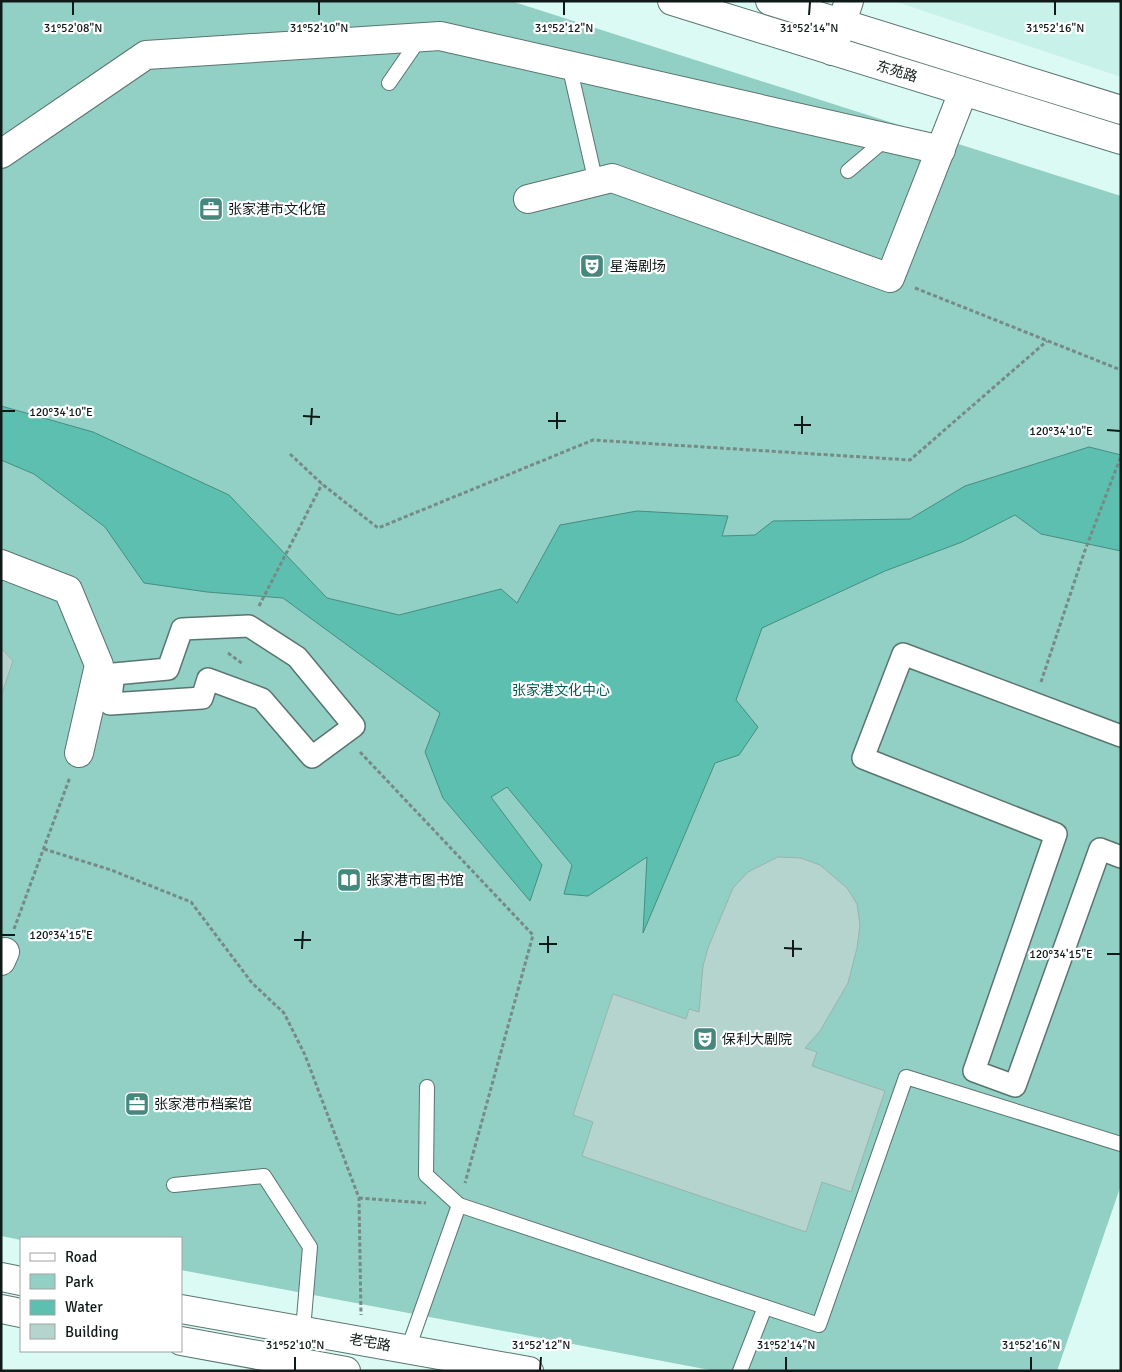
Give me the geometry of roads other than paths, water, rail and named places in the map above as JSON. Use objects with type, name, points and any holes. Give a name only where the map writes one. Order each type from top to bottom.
[{"type":"street","name":"东苑路","points":[[672,1],[1121,140]]},
{"type":"street","name":"东苑路","points":[[770,1],[845,12],[1121,110]]},
{"type":"street","points":[[832,51],[845,12]]},
{"type":"street","points":[[1,154],[146,55],[440,36],[941,150]]},
{"type":"street","points":[[528,199],[612,178],[890,278],[963,92]]},
{"type":"street","points":[[1,564],[68,590],[99,665],[79,754]]},
{"type":"street","points":[[249,626],[297,657],[354,726],[343,734],[312,757],[262,699],[208,679],[202,698],[110,704],[114,674],[168,669],[182,629],[249,626]]},
{"type":"street","points":[[1121,736],[903,654],[863,758],[1056,834],[974,1072],[1014,1086],[1100,849],[1121,857]]},
{"type":"street","points":[[1,1277],[20,1281]]},
{"type":"street","points":[[1,1309],[20,1313]]},
{"type":"street","name":"老宅路","points":[[182,1309],[529,1371]]},
{"type":"street","points":[[182,1341],[346,1371]]},
{"type":"lane","points":[[389,83],[421,37]]},
{"type":"lane","points":[[569,65],[596,182]]},
{"type":"lane","points":[[848,171],[887,138]]},
{"type":"lane","points":[[427,1087],[426,1175],[459,1205],[819,1325],[906,1077],[1121,1144]]},
{"type":"lane","points":[[174,1185],[264,1176],[310,1246],[303,1330]]},
{"type":"lane","points":[[408,1349],[459,1205]]},
{"type":"lane","points":[[740,1371],[765,1307]]},
{"type":"water","points":[[1,406],[93,432],[229,495],[327,598],[399,615],[501,589],[517,603],[560,525],[637,511],[728,516],[722,536],[755,535],[773,521],[910,519],[965,486],[1089,447],[1121,455],[1121,551],[1041,534],[1015,515],[962,542],[885,571],[762,628],[736,700],[758,727],[739,755],[715,763],[643,933],[647,857],[588,896],[564,894],[572,865],[507,787],[491,797],[542,865],[530,901],[443,798],[425,752],[440,713],[283,598],[207,592],[144,583],[105,527],[34,474],[1,460]]},
{"type":"place","name":"张家港市文化馆","points":[[211,209]]},
{"type":"place","name":"星海剧场","points":[[592,266]]},
{"type":"place","name":"张家港市图书馆","points":[[349,880]]},
{"type":"place","name":"保利大剧院","points":[[705,1039]]},
{"type":"place","name":"张家港市档案馆","points":[[137,1104]]},
{"type":"park label","name":"张家港文化中心","points":[[561,690]]}]
